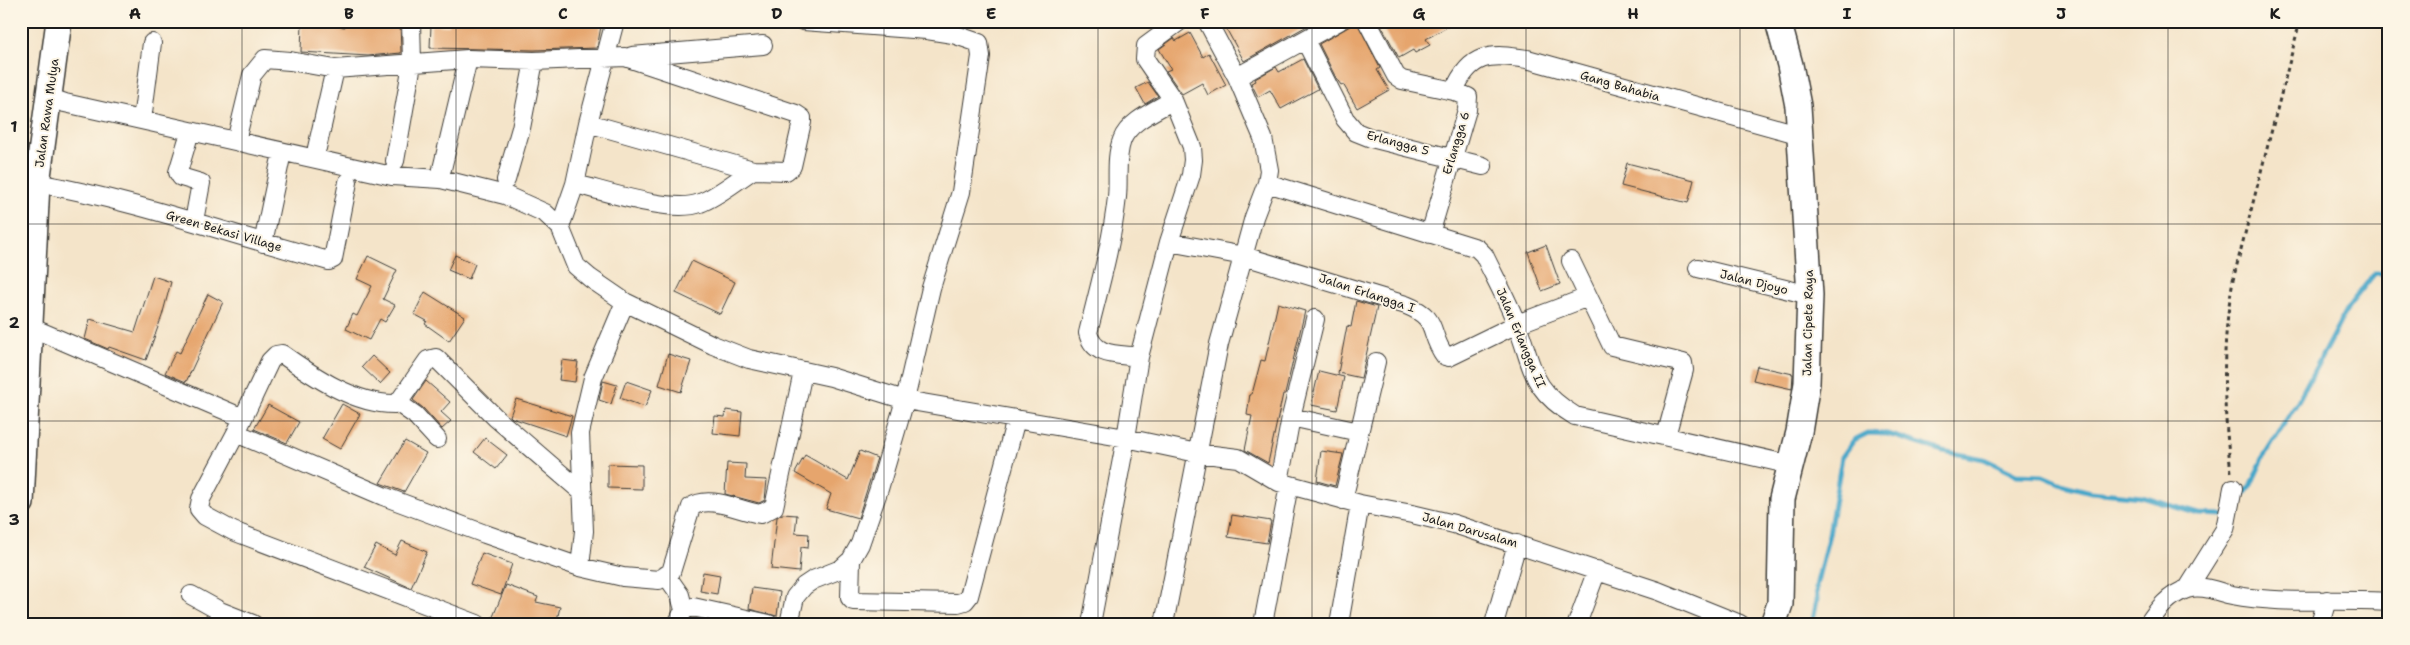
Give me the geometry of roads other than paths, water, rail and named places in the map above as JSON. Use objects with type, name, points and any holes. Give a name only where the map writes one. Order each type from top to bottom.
[{"type":"main road","name":"Jalan Rawa Mulya","points":[[21,504],[30,327],[28,221],[37,183],[59,21]]},
{"type":"main road","name":"Jalan Cipete Raya","points":[[1773,624],[1780,604],[1782,499],[1801,424],[1806,383],[1810,296],[1801,136],[1790,65],[1778,21]]},
{"type":"street","points":[[395,161],[412,64],[411,21]]},
{"type":"street","points":[[48,98],[392,176],[441,180],[505,195],[545,213],[560,227],[575,184],[588,123],[615,21]]},
{"type":"street","points":[[802,21],[928,26],[979,42],[981,56],[961,192],[931,288],[905,400],[879,489],[860,544],[852,560],[849,591],[850,598],[853,601],[958,603],[965,601],[970,596],[1016,419]]},
{"type":"street","points":[[1090,624],[1126,438],[1138,357],[1169,242],[1191,175],[1192,147],[1173,100],[1145,59],[1146,46],[1180,21]]},
{"type":"street","points":[[1164,624],[1219,344],[1254,217],[1267,183],[1269,170],[1263,138],[1237,77],[1207,21]]},
{"type":"street","points":[[1237,77],[1339,21]]},
{"type":"street","points":[[1367,21],[1396,76],[1408,82],[1454,91]]},
{"type":"street","name":"Erlangga 5","points":[[1305,40],[1345,120],[1356,132],[1371,138],[1483,166]]},
{"type":"street","points":[[142,120],[152,43]]},
{"type":"street","points":[[236,141],[252,75],[265,60],[290,61],[335,69],[468,58],[534,61],[625,57],[763,45]]},
{"type":"street","name":"Gang Bahabia","points":[[1454,91],[1468,66],[1478,59],[1499,54],[1527,59],[1801,136]]},
{"type":"street","points":[[588,123],[753,170],[786,171],[792,166],[802,122],[802,118],[796,114],[625,57]]},
{"type":"street","points":[[442,168],[468,58]]},
{"type":"street","points":[[506,180],[521,128],[534,61]]},
{"type":"street","points":[[317,148],[335,69]]},
{"type":"street","name":"Erlangga 6","points":[[1430,234],[1468,101],[1464,94],[1454,91]]},
{"type":"street","points":[[1138,357],[1096,349],[1091,344],[1088,333],[1108,247],[1117,197],[1118,159],[1122,139],[1132,126],[1173,100]]},
{"type":"street","points":[[187,142],[178,172],[181,177],[201,183],[194,221]]},
{"type":"street","points":[[263,244],[280,162]]},
{"type":"street","points":[[575,184],[658,204],[678,206],[700,203],[753,170]]},
{"type":"street","name":"Green Bekasi Village","points":[[37,183],[194,221],[263,244],[331,261],[348,182]]},
{"type":"street","name":"Jalan Erlangga II","points":[[1267,183],[1477,248],[1484,255],[1517,324],[1538,385],[1548,398],[1575,416],[1791,465]]},
{"type":"street","name":"Jalan Darusalam","points":[[560,227],[576,266],[625,302],[749,359],[831,377],[905,400],[1126,438],[1197,453],[1238,458],[1284,484],[1352,502],[1412,514],[1517,544],[1597,570],[1740,624]]},
{"type":"street","points":[[1169,242],[1244,256]]},
{"type":"street","name":"Jalan Erlangga I","points":[[1244,256],[1394,300],[1421,311],[1430,320],[1445,356],[1458,355],[1517,324]]},
{"type":"street","points":[[1571,261],[1612,346],[1683,363],[1684,370],[1666,436]]},
{"type":"street","name":"Jalan Djoyo","points":[[1698,268],[1810,296]]},
{"type":"street","points":[[1517,324],[1588,297]]},
{"type":"street","points":[[580,567],[584,531],[580,434],[593,378],[625,302]]},
{"type":"street","points":[[1263,624],[1284,484],[1291,417],[1314,320]]},
{"type":"street","points":[[30,327],[383,496],[580,567],[644,581],[659,580],[671,572],[691,507],[699,501],[761,514],[774,507],[803,372]]},
{"type":"street","points":[[477,624],[233,531],[205,516],[199,509],[201,499],[240,426],[270,361],[276,355],[282,354],[331,386],[355,396],[389,404],[398,402],[428,360],[436,358],[496,418],[583,493]]},
{"type":"street","points":[[1339,624],[1359,432],[1376,362]]},
{"type":"street","points":[[398,402],[415,415],[437,440]]},
{"type":"street","points":[[1291,417],[1359,432]]},
{"type":"street","points":[[2188,588],[2225,529],[2233,488]]},
{"type":"street","points":[[1494,624],[1517,544]]},
{"type":"street","points":[[789,624],[795,597],[804,586],[841,569],[852,560]]},
{"type":"street","points":[[1577,624],[1597,570]]},
{"type":"street","points":[[666,575],[680,595],[680,617]]},
{"type":"street","points":[[2148,624],[2162,604],[2188,588],[2200,588],[2233,595],[2284,601],[2389,602]]},
{"type":"street","points":[[191,596],[220,611],[253,624]]},
{"type":"street","points":[[2320,624],[2327,600]]},
{"type":"street","points":[[680,617],[693,606],[769,624]]},
{"type":"waterway","points":[[2237,502],[2250,487],[2265,454],[2297,403],[2348,307],[2375,273],[2389,274]]},
{"type":"waterway","points":[[1812,624],[1817,600],[1816,586],[1829,534],[1842,457],[1854,440],[1868,433],[1888,434],[1943,451],[1984,459],[2017,475],[2043,476],[2064,485],[2091,492],[2142,497],[2199,514],[2224,515]]}]
